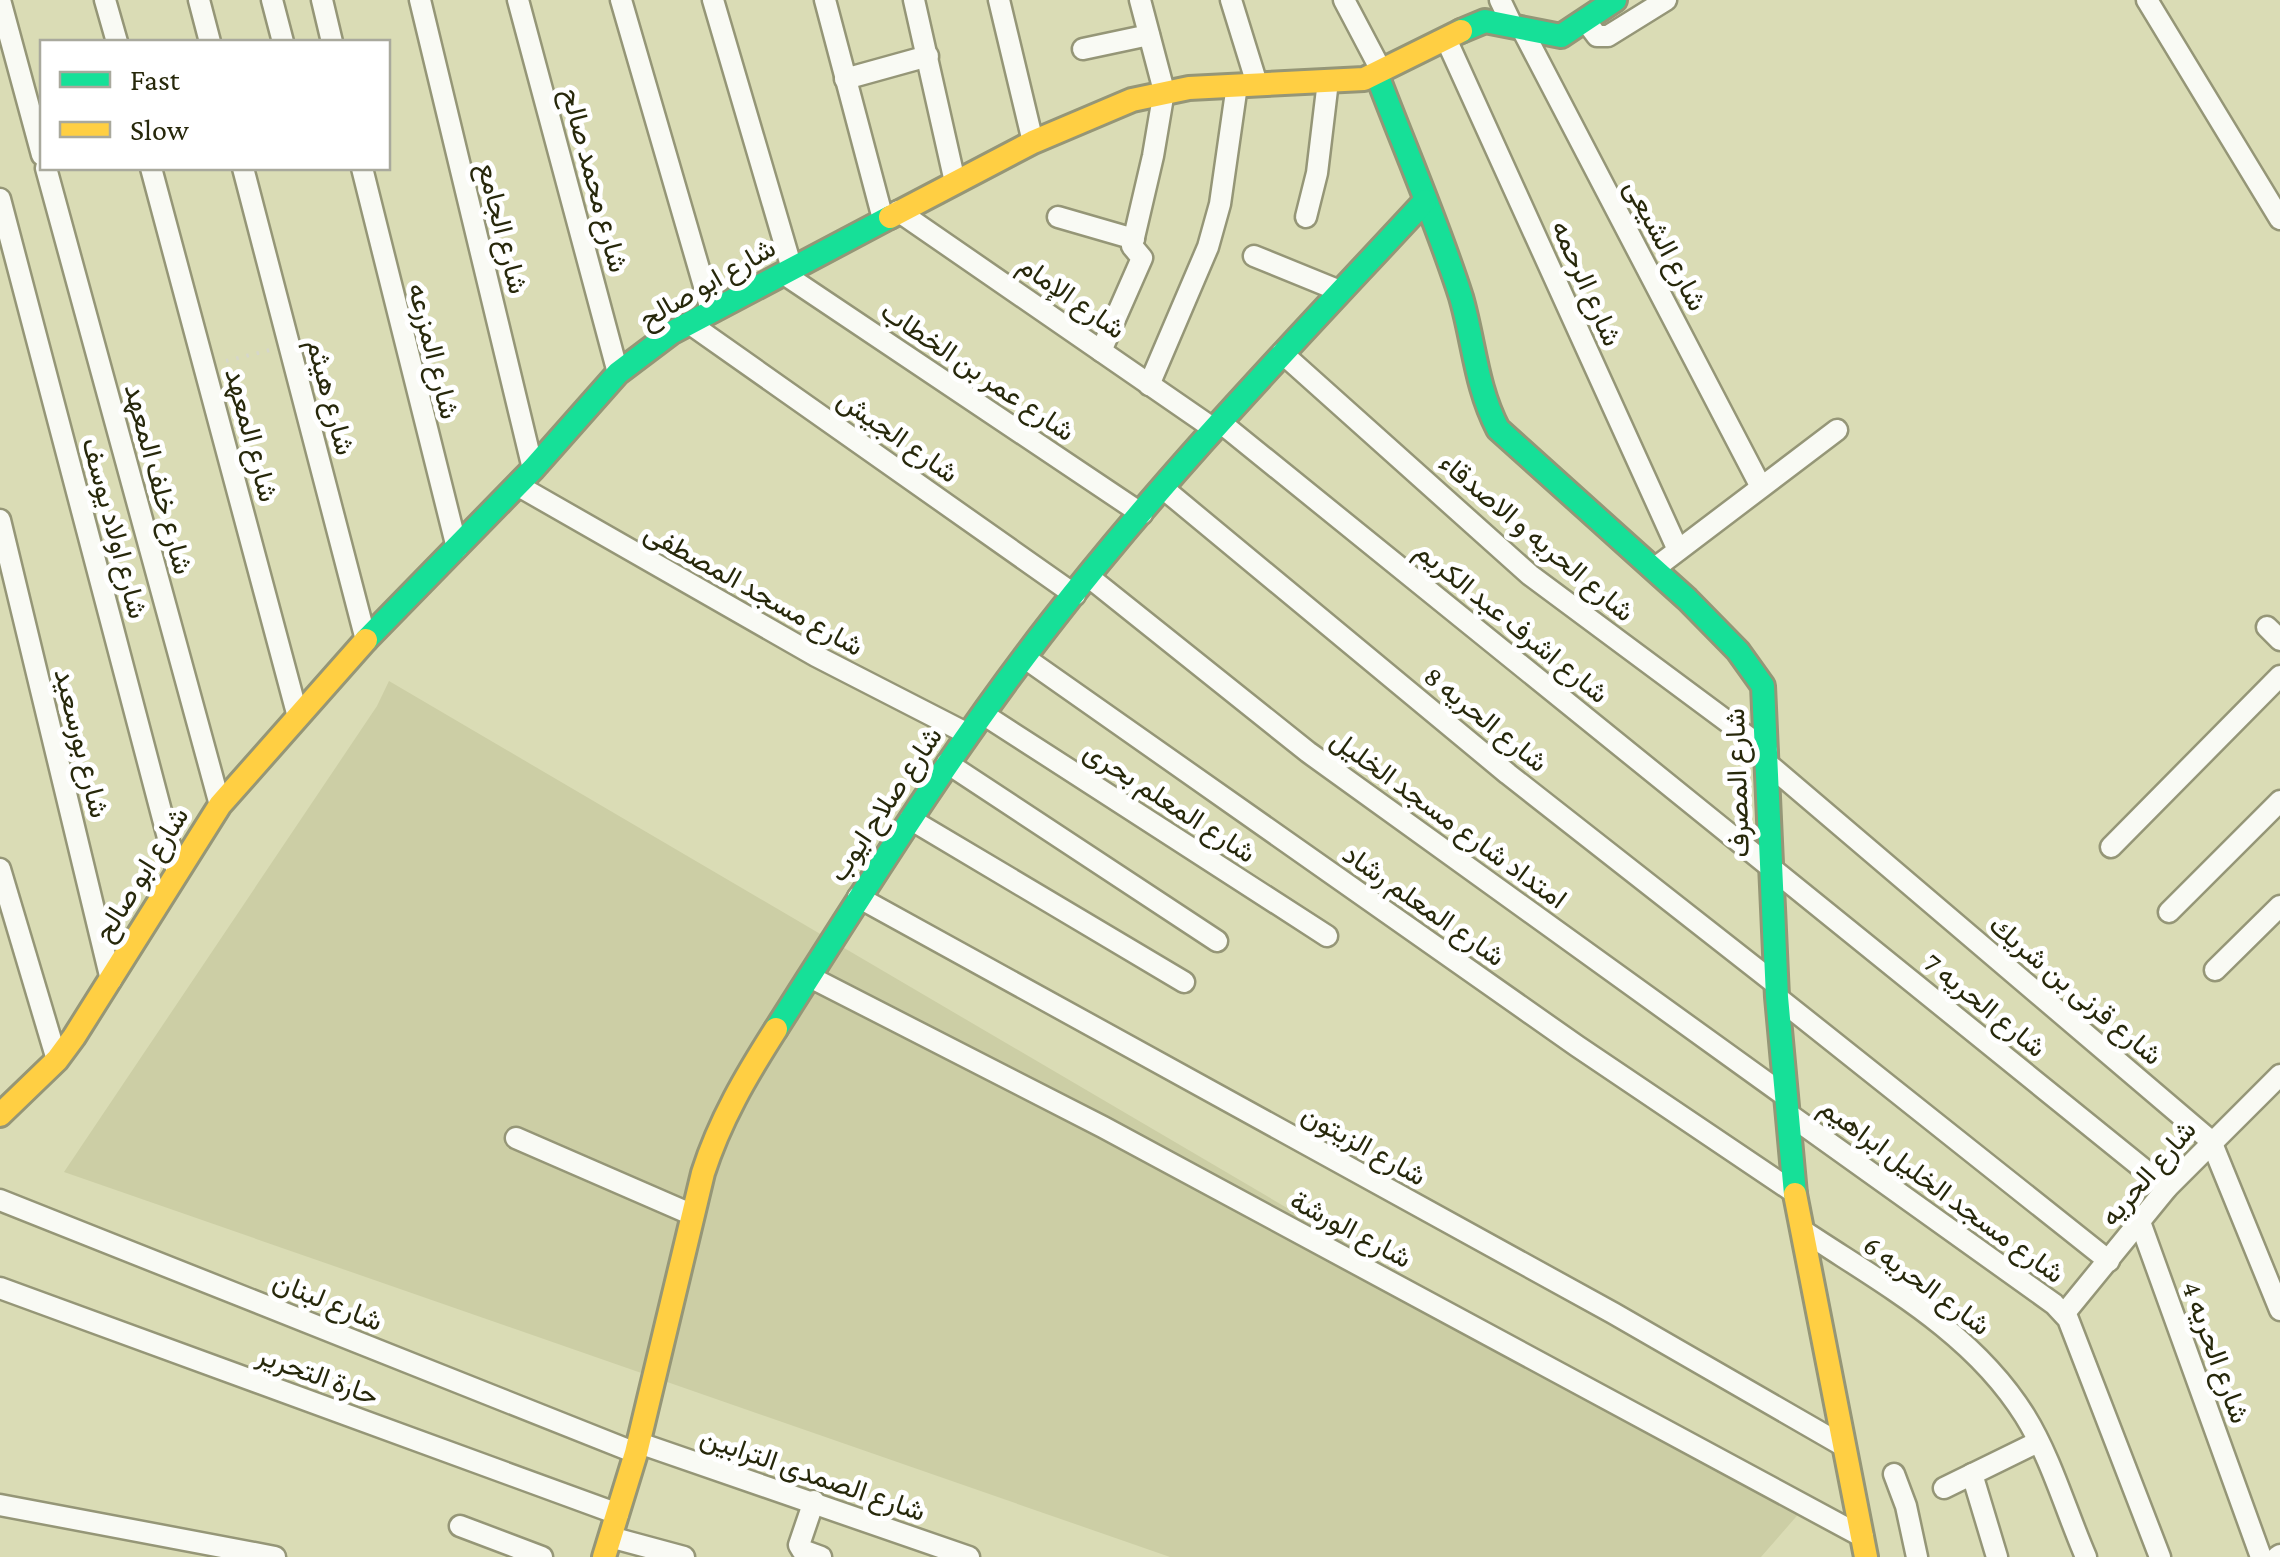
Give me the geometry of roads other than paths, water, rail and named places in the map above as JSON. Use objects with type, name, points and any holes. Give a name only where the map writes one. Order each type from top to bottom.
[{"type":"street","points":[[0,0],[40,147]]},
{"type":"street","points":[[105,0],[115,40]]},
{"type":"street","points":[[199,0],[209,40]]},
{"type":"street","points":[[272,0],[282,40]]},
{"type":"street","points":[[322,0],[332,40]]},
{"type":"street","name":"شارع الجامع","points":[[420,0],[525,477]]},
{"type":"street","name":"شارع محمد صالح","points":[[518,0],[618,374]]},
{"type":"street","points":[[621,0],[711,310]]},
{"type":"street","points":[[713,0],[788,271]]},
{"type":"street","points":[[824,0],[890,215]]},
{"type":"street","points":[[914,0],[955,182]]},
{"type":"street","points":[[999,0],[1033,142]]},
{"type":"street","points":[[1101,351],[1142,259],[1132,248],[1154,156],[1164,92],[1140,0]]},
{"type":"street","points":[[1149,385],[1208,247],[1247,84],[1231,0]]},
{"type":"street","points":[[1344,0],[1379,74]]},
{"type":"street","name":"شارع الشيعى","points":[[1500,0],[1761,486]]},
{"type":"street","name":"شارع ابو صالح","points":[[0,1115],[57,1060],[220,805],[366,640],[525,477],[618,374],[671,333],[1033,142],[1132,100],[1164,92],[1379,74],[1482,22],[1554,37],[1615,0]]},
{"type":"street","points":[[1585,20],[1597,36],[1608,36],[1666,0]]},
{"type":"street","points":[[2148,0],[2280,218]]},
{"type":"street","points":[[1083,49],[1149,35]]},
{"type":"street","name":"شارع الرحمه","points":[[1446,39],[1678,550]]},
{"type":"street","points":[[845,78],[928,56]]},
{"type":"street","name":"شارع المصرف","points":[[1379,74],[1462,302],[1481,394],[1498,429],[1654,568],[1756,672],[1763,686],[1777,991],[1795,1193],[1863,1551]]},
{"type":"street","points":[[1306,217],[1320,158],[1328,81]]},
{"type":"street","name":"شارع خلف المعهد","points":[[47,170],[220,805]]},
{"type":"street","name":"شارع المعهد","points":[[152,170],[298,717]]},
{"type":"street","name":"شارع هيثم","points":[[244,170],[366,640]]},
{"type":"street","name":"شارع المزرعه","points":[[362,170],[456,548]]},
{"type":"street","name":"شارع اولاد يوسف","points":[[0,199],[176,872]]},
{"type":"street","name":"شارع صلاح ايوب","points":[[607,1547],[638,1448],[717,1130],[738,1089],[858,896],[947,763],[1025,658],[1217,426],[1424,201]]},
{"type":"street","name":"شارع الإمام","points":[[890,215],[1217,426]]},
{"type":"street","points":[[1058,217],[1134,239]]},
{"type":"street","points":[[1254,256],[1340,291]]},
{"type":"street","name":"شارع عمر بن الخطاب","points":[[788,271],[1142,514]]},
{"type":"street","name":"شارع الجيش","points":[[690,323],[1082,586]]},
{"type":"street","name":"شارع الحريه و الاصدقاء","points":[[1282,354],[1530,576],[1767,757]]},
{"type":"street","name":"شارع اشرف عبد الكريم","points":[[1217,426],[1769,864]]},
{"type":"street","points":[[1654,568],[1837,430]]},
{"type":"street","name":"شارع مسجد المصطفى","points":[[525,477],[749,619],[968,734]]},
{"type":"street","name":"شارع الحريه 8","points":[[1164,489],[1508,774],[2109,1260]]},
{"type":"street","name":"شارع بورسعيد","points":[[0,520],[111,980]]},
{"type":"street","name":"امتداد شارع مسجد الخليل","points":[[1082,586],[1785,1104]]},
{"type":"street","name":"شارع المعلم رشاد","points":[[1025,658],[1577,1046],[1795,1193]]},
{"type":"street","points":[[2111,847],[2280,676]]},
{"type":"street","name":"شارع المعلم بحرى","points":[[983,714],[1327,936]]},
{"type":"street","name":"شارع قرنى بن شريك","points":[[1767,757],[2211,1141],[2280,1310]]},
{"type":"street","points":[[947,763],[1217,941]]},
{"type":"street","points":[[2169,912],[2280,800]]},
{"type":"street","points":[[910,818],[1184,982]]},
{"type":"street","name":"شارع الحريه 7","points":[[1769,864],[2167,1188]]},
{"type":"street","points":[[0,870],[57,1060]]},
{"type":"street","name":"شارع الزيتون","points":[[858,896],[1842,1444]]},
{"type":"street","points":[[2215,970],[2280,906]]},
{"type":"street","name":"شارع الورشة","points":[[810,976],[1103,1126],[1863,1551]]},
{"type":"street","name":"شارع الحريه","points":[[2064,1314],[2167,1188],[2211,1141],[2278,1081]]},
{"type":"street","name":"شارع مسجد الخليل ابراهيم","points":[[1785,1104],[2064,1314]]},
{"type":"street","points":[[516,1138],[694,1215]]},
{"type":"street","name":"شارع لبنان","points":[[0,1200],[638,1448]]},
{"type":"street","name":"شارع الحريه 4","points":[[2140,1222],[2261,1557]]},
{"type":"street","name":"شارع الحريه 6","points":[[1802,1230],[1944,1325],[1985,1362],[2013,1397],[2038,1442],[2086,1557]]},
{"type":"street","name":"حارة التحرير","points":[[0,1288],[618,1514]]},
{"type":"street","points":[[2064,1314],[2076,1335],[2160,1557]]},
{"type":"street","points":[[1944,1488],[2038,1442]]},
{"type":"street","name":"شارع الصمدى الترابين","points":[[638,1448],[814,1502],[969,1557]]},
{"type":"street","points":[[1894,1474],[1906,1506],[1917,1557]]},
{"type":"street","points":[[1972,1474],[1997,1557]]},
{"type":"street","points":[[814,1502],[798,1545],[821,1557]]},
{"type":"street","points":[[0,1505],[275,1557]]},
{"type":"street","points":[[460,1526],[542,1557]]},
{"type":"street","points":[[607,1547],[684,1557]]}]
